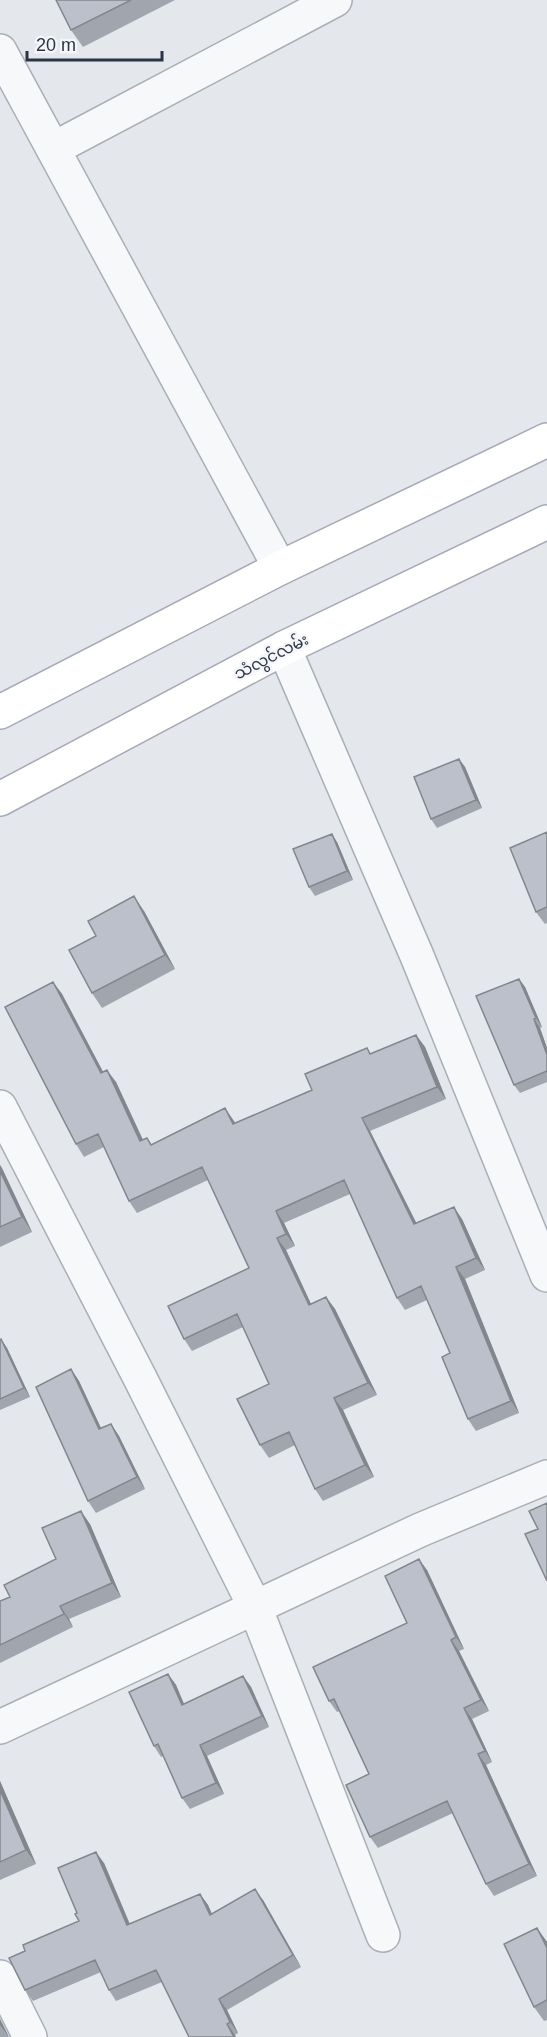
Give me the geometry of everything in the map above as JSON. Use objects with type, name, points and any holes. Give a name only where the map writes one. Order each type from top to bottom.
[{"type":"main road","points":[[0,712],[280,568],[547,440]]},
{"type":"main road","name":"သံလွင်လမ်း","points":[[0,799],[284,648],[547,522]]},
{"type":"street","points":[[53,149],[335,0]]},
{"type":"street","points":[[0,51],[280,568]]},
{"type":"street","points":[[284,648],[417,956],[547,1275]]},
{"type":"street","points":[[0,1107],[255,1607],[384,1935]]},
{"type":"street","points":[[0,1727],[420,1530],[547,1477]]},
{"type":"street","points":[[0,1977],[30,2037]]},
{"type":"building","points":[[56,0],[131,0],[71,30]]},
{"type":"building","points":[[459,759],[476,800],[431,819],[414,777]]},
{"type":"building","points":[[547,832],[547,907],[536,912],[510,848]]},
{"type":"building","points":[[332,834],[347,871],[309,887],[293,849]]},
{"type":"building","points":[[134,896],[165,955],[92,993],[69,950],[96,936],[88,921]]},
{"type":"building","points":[[519,979],[536,1018],[534,1019],[547,1055],[547,1071],[514,1085],[476,996]]},
{"type":"building","points":[[53,982],[101,1073],[107,1070],[140,1141],[147,1138],[151,1145],[225,1108],[233,1124],[312,1090],[305,1074],[367,1048],[370,1054],[416,1035],[437,1087],[362,1118],[414,1224],[454,1207],[476,1258],[456,1267],[511,1401],[468,1419],[442,1357],[450,1353],[421,1286],[397,1298],[344,1180],[276,1211],[286,1234],[277,1238],[309,1305],[326,1297],[368,1383],[334,1398],[365,1465],[315,1489],[289,1432],[260,1445],[237,1399],[269,1384],[237,1314],[184,1339],[168,1306],[249,1268],[202,1167],[129,1201],[98,1134],[76,1144],[5,1007]]},
{"type":"building","points":[[0,1171],[22,1217],[0,1227]]},
{"type":"building","points":[[0,1340],[24,1388],[0,1399]]},
{"type":"building","points":[[71,1369],[99,1429],[111,1424],[137,1477],[88,1501],[36,1387]]},
{"type":"building","points":[[547,1503],[547,1581],[525,1534],[538,1529],[529,1511]]},
{"type":"building","points":[[81,1511],[112,1583],[60,1606],[64,1614],[0,1645],[0,1601],[10,1597],[4,1585],[56,1559],[42,1528]]},
{"type":"building","points":[[419,1559],[456,1637],[451,1640],[481,1700],[464,1708],[485,1751],[478,1754],[529,1864],[486,1884],[447,1801],[370,1837],[346,1785],[369,1774],[334,1699],[329,1701],[313,1667],[407,1623],[385,1576]]},
{"type":"building","points":[[168,1674],[182,1705],[243,1676],[262,1716],[200,1745],[216,1783],[182,1798],[158,1744],[154,1746],[129,1692]]},
{"type":"building","points":[[0,1790],[26,1850],[0,1862]]},
{"type":"building","points":[[96,1852],[127,1925],[200,1894],[210,1915],[255,1889],[293,1955],[219,1999],[234,2037],[189,2037],[156,1970],[109,1990],[95,1960],[25,1990],[9,1958],[25,1951],[23,1945],[79,1921],[58,1868]]},
{"type":"building","points":[[537,1928],[547,1948],[547,2000],[534,2007],[504,1944]]}]
